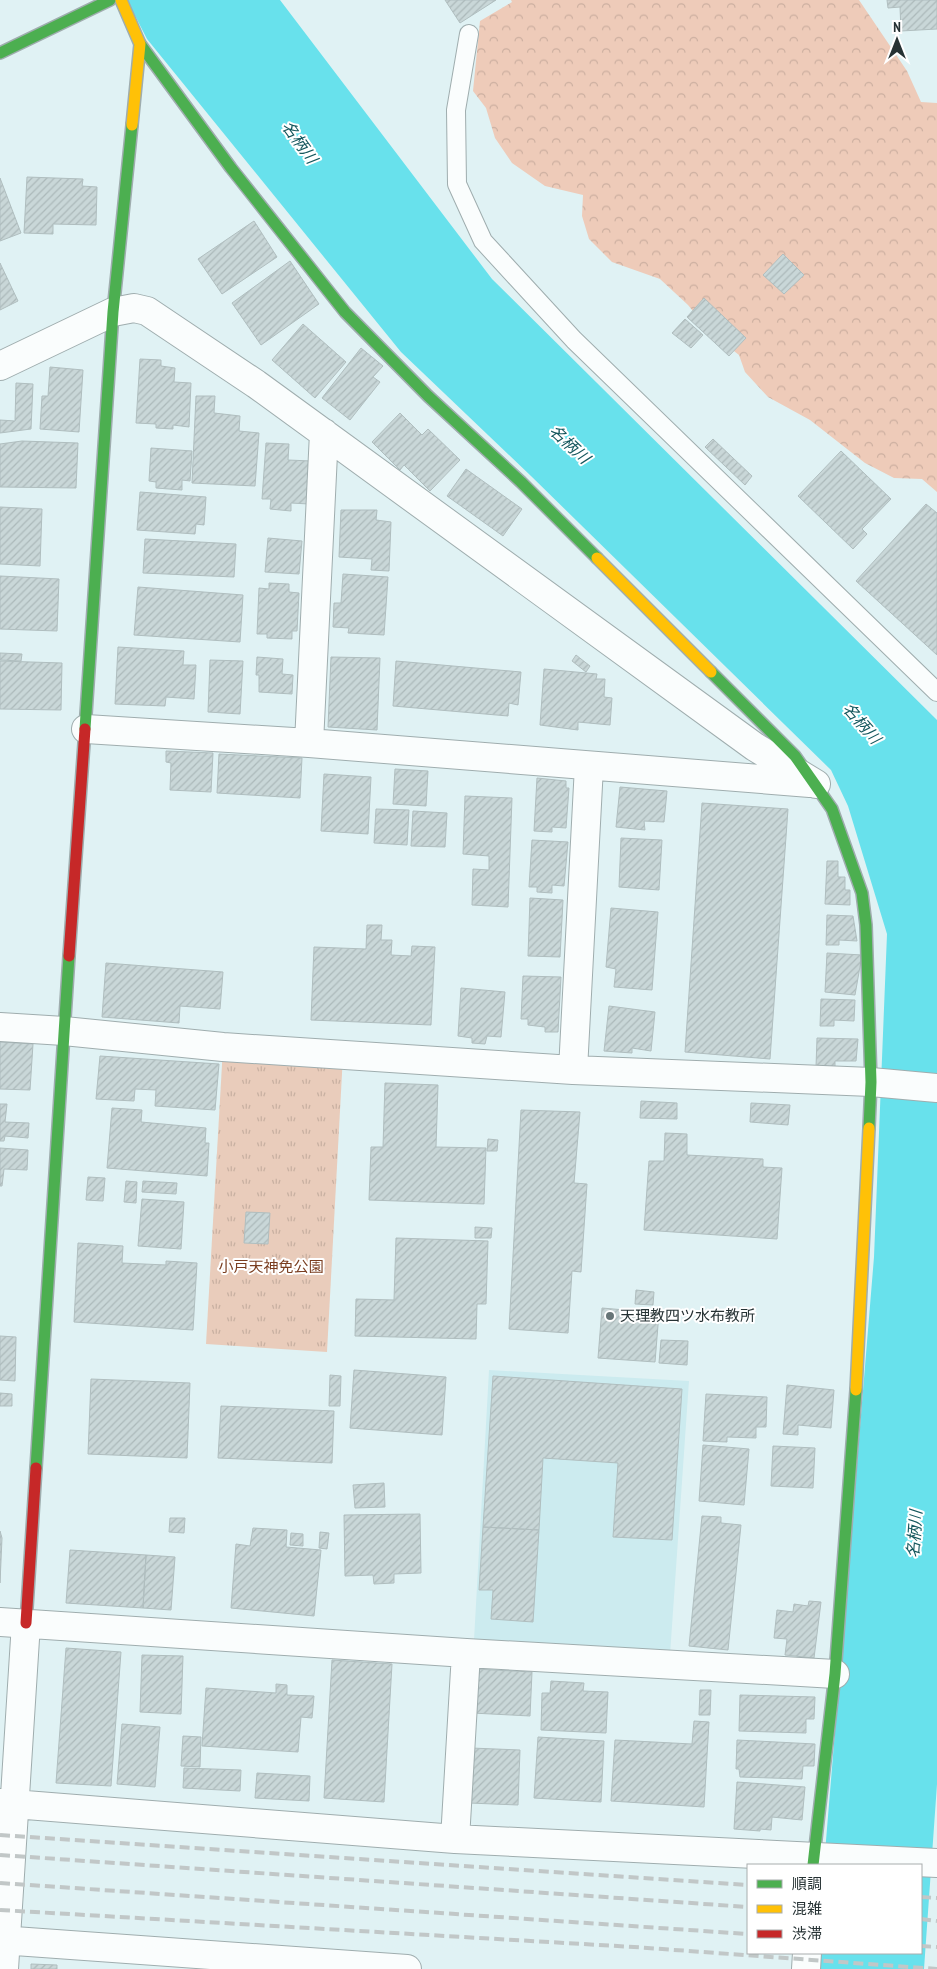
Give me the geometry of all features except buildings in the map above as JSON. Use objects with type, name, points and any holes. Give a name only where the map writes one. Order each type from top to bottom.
[{"type":"street","points":[[0,53],[110,0]]},
{"type":"street","points":[[121,0],[140,44],[231,168],[345,312],[428,396],[528,489],[795,756],[832,809],[862,893],[866,925],[871,1082],[856,1396],[836,1674],[817,1859]]},
{"type":"street","points":[[4,1969],[3,1940],[13,1622],[64,1031],[113,312],[140,44]]},
{"type":"street","points":[[0,366],[113,312],[134,308],[147,311],[256,384],[755,747],[816,784]]},
{"type":"street","points":[[310,742],[324,433]]},
{"type":"street","points":[[86,729],[310,742],[816,784]]},
{"type":"street","points":[[574,1070],[589,766]]},
{"type":"street","points":[[0,1027],[64,1031],[223,1048],[574,1070],[871,1082],[937,1088]]},
{"type":"street","points":[[13,1622],[466,1653],[836,1674]]},
{"type":"street","points":[[454,1840],[466,1653]]},
{"type":"street","points":[[7,1803],[454,1840],[817,1859],[937,1863]]},
{"type":"street","points":[[3,1940],[372,1968],[407,1969]]},
{"type":"street","points":[[806,1969],[807,1954]]},
{"type":"lane","points":[[469,34],[456,110],[457,184],[483,241],[574,340],[937,692]]},
{"type":"shaded area","points":[[489,1370],[689,1381],[670,1655],[474,1640]]},
{"type":"green space","points":[[511,0],[859,0],[907,71],[921,102],[937,103],[937,492],[922,479],[894,478],[865,463],[810,420],[768,397],[745,372],[739,355],[710,332],[688,305],[660,279],[612,262],[589,239],[582,216],[583,195],[545,186],[512,163],[495,138],[486,108],[473,91],[480,21],[512,2]]},
{"type":"green space","name":"小戸天神免公園","points":[[223,1047],[343,1055],[327,1352],[206,1344]]},
{"type":"water","name":"名柄川","points":[[127,0],[280,0],[492,279],[937,720],[937,1784],[924,1969],[815,1969],[817,1954],[922,1954],[922,1864],[824,1864],[874,1257],[887,934],[848,806],[831,770],[531,476],[401,352],[147,39]]},
{"type":"railway","points":[[0,1835],[747,1885]]},
{"type":"railway","points":[[0,1855],[747,1907]]},
{"type":"railway","points":[[0,1883],[747,1934]]},
{"type":"railway","points":[[922,1897],[937,1898]]},
{"type":"railway","points":[[0,1910],[634,1947],[937,1969]]},
{"type":"railway","points":[[922,1919],[937,1921]]},
{"type":"railway","points":[[922,1946],[937,1947]]},
{"type":"traffic: fast","points":[[0,53],[110,0]]},
{"type":"traffic: fast","points":[[140,44],[231,168],[345,312],[428,396],[521,482],[597,558]]},
{"type":"traffic: fast","points":[[85,729],[113,312],[132,125]]},
{"type":"traffic: fast","points":[[711,672],[795,756],[832,809],[862,893],[866,925],[871,1082],[869,1128]]},
{"type":"traffic: fast","points":[[36,1468],[69,956]]},
{"type":"traffic: fast","points":[[813,1864],[835,1674],[856,1390]]},
{"type":"traffic: slow","points":[[121,0],[140,44],[132,125]]},
{"type":"traffic: slow","points":[[597,558],[711,672]]},
{"type":"traffic: slow","points":[[856,1390],[869,1128]]},
{"type":"traffic: jam","points":[[69,956],[85,729]]},
{"type":"traffic: jam","points":[[26,1623],[36,1468]]},
{"type":"place","name":"天理教四ツ水布教所","points":[[610,1316]]}]
